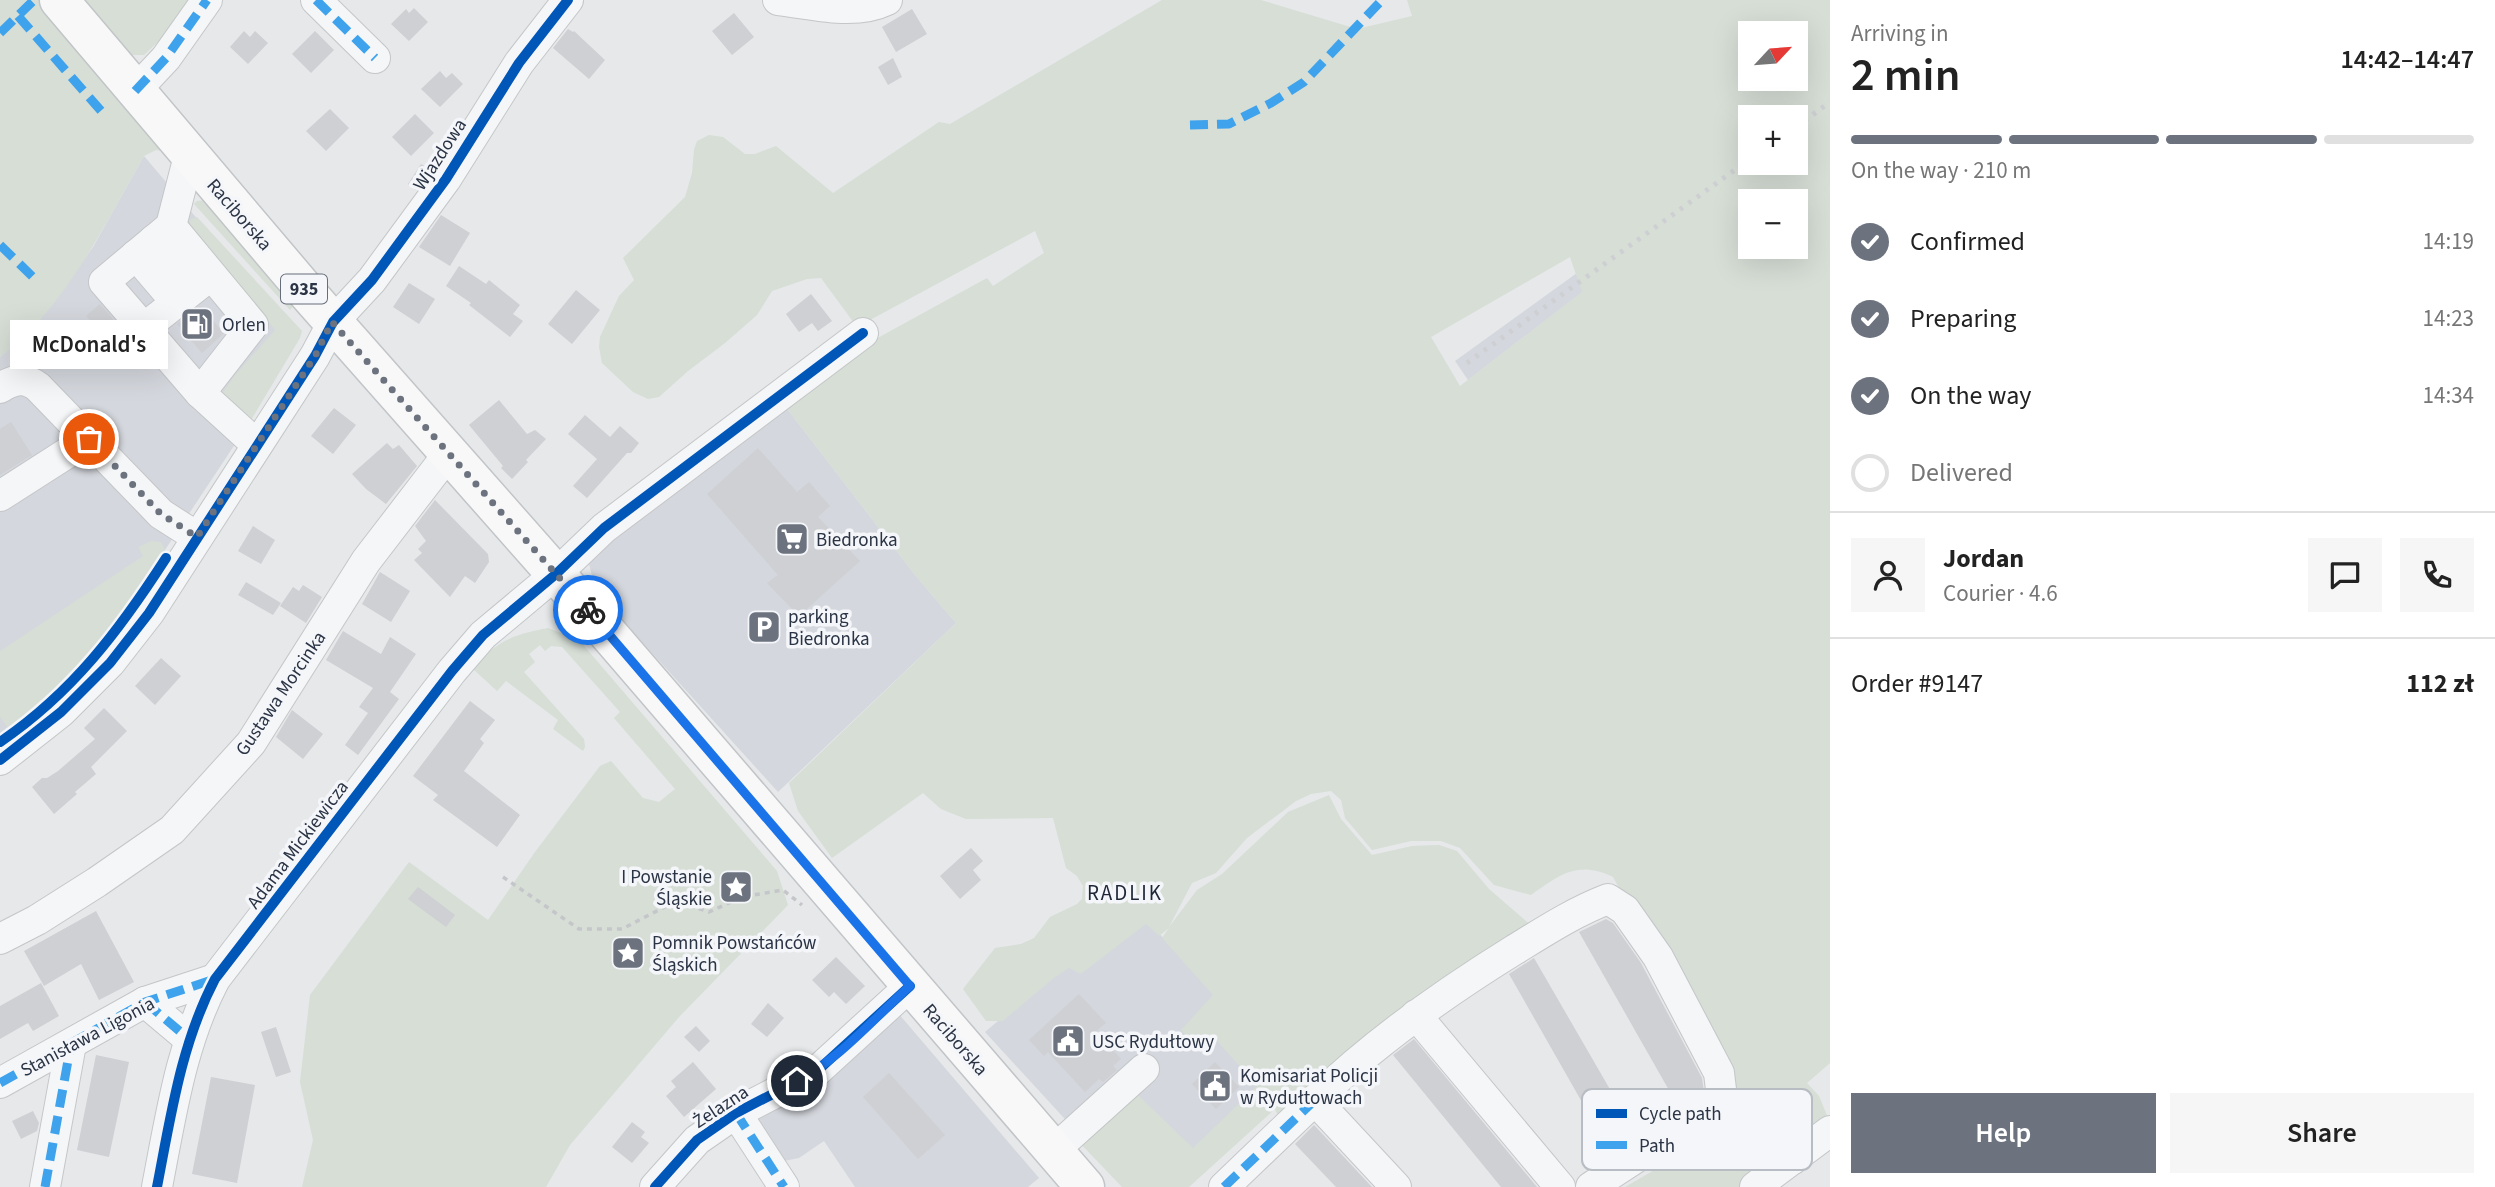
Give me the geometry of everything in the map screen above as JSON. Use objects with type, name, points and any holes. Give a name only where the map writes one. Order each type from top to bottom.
[{"type":"main road","name":"Raciborska","points":[[59,0],[332,322],[555,574],[1085,1187]]},
{"type":"street","points":[[135,91],[166,58],[206,0]]},
{"type":"street","points":[[316,0],[375,58]]},
{"type":"street","name":"Wjazdowa","points":[[0,760],[61,712],[110,663],[149,613],[315,356],[332,322],[381,269],[446,179],[519,63],[568,0]]},
{"type":"street","points":[[778,0],[853,9],[873,7],[887,0]]},
{"type":"street","points":[[189,156],[154,240],[104,282],[200,393],[257,445]]},
{"type":"street","points":[[154,240],[193,289],[253,325],[200,393]]},
{"type":"street","points":[[154,240],[193,289]]},
{"type":"street","points":[[144,328],[193,289]]},
{"type":"street","name":"Adama Mickiewicza","points":[[157,1187],[179,1072],[201,1006],[215,979],[452,671],[483,635],[604,528],[863,333]]},
{"type":"street","points":[[0,388],[15,381],[31,382],[161,514],[197,537]]},
{"type":"street","points":[[0,496],[89,439]]},
{"type":"street","name":"Gustawa Morcinka","points":[[0,939],[37,920],[172,830],[251,743],[366,561],[449,453]]},
{"type":"street","points":[[1224,1187],[1354,1062],[1416,1015],[1468,978],[1567,918],[1608,899],[1625,910],[1658,957],[1719,1073],[1721,1089]]},
{"type":"street","name":"Stanisława Ligonia","points":[[0,1083],[145,1002],[215,979]]},
{"type":"street","name":"Żelazna","points":[[655,1187],[697,1140],[736,1113],[817,1071],[910,986]]},
{"type":"street","points":[[145,1002],[189,1039]]},
{"type":"street","points":[[1416,1015],[1560,1187]]},
{"type":"street","points":[[46,1187],[71,1044]]},
{"type":"street","points":[[1053,1151],[1144,1069]]},
{"type":"street","points":[[1315,1100],[1396,1187]]},
{"type":"street","points":[[736,1113],[784,1187]]},
{"type":"street","points":[[1812,1145],[1830,1131]]},
{"type":"street","points":[[1591,1187],[1617,1170]]},
{"type":"street","points":[[1755,1187],[1778,1170]]},
{"type":"path","points":[[503,877],[579,929],[622,929],[676,901],[709,912],[742,897],[783,890],[805,908]]},
{"type":"shaded area","points":[[0,0],[58,0],[189,156],[156,150],[144,156],[98,237],[63,291],[23,338],[0,357]]},
{"type":"shaded area","points":[[83,0],[191,0],[165,35],[144,55],[130,55]]},
{"type":"shaded area","points":[[1162,0],[1261,0],[1357,29],[1412,16],[1407,0],[1830,0],[1830,1063],[1807,1083],[1819,1096],[1828,1118],[1812,1132],[1812,1089],[1732,1089],[1613,877],[1589,870],[1569,872],[1531,895],[1494,885],[1460,848],[1441,841],[1411,841],[1372,850],[1345,818],[1341,800],[1331,791],[1311,794],[1296,801],[1247,838],[1216,873],[1192,883],[1169,927],[1197,890],[1222,874],[1288,812],[1329,795],[1341,819],[1372,855],[1412,846],[1439,845],[1457,851],[1489,889],[1534,928],[1280,1120],[1275,1109],[1189,1187],[1122,1187],[1078,1141],[1135,1092],[1193,1148],[1257,1086],[1211,1034],[1195,1045],[1181,1030],[1213,995],[1162,938],[1169,928],[1159,936],[1146,924],[1081,974],[1069,968],[1003,1021],[986,1021],[963,989],[995,948],[1021,944],[1034,938],[1050,917],[1082,899],[1083,886],[1077,876],[1066,868],[1053,818],[966,819],[941,809],[923,793],[832,858],[798,811],[789,783],[956,623],[915,575],[785,406],[874,340],[987,278],[993,286],[1044,253],[1035,231],[857,327],[821,278],[807,279],[772,291],[757,315],[659,397],[648,399],[633,392],[602,363],[600,337],[619,296],[634,280],[623,258],[685,197],[697,141],[709,135],[723,137],[745,154],[755,154],[776,146],[833,193],[939,122],[950,124]],"holes":[[[1570,257],[1582,292],[1460,386],[1431,337]]]},
{"type":"shaded area","points":[[144,156],[288,326],[251,420],[110,633],[64,684],[10,731],[0,736],[0,357],[30,330],[54,302],[93,247]]},
{"type":"shaded area","points":[[1738,157],[1738,172],[1468,380],[1455,361]]},
{"type":"shaded area","points":[[206,200],[295,304],[290,310],[194,204]]},
{"type":"shaded area","points":[[197,217],[302,331],[251,420],[224,400],[222,393],[275,330],[192,229],[189,220]]},
{"type":"shaded area","points":[[785,406],[915,575],[956,623],[778,792],[596,591],[589,564],[596,549]]},
{"type":"shaded area","points":[[151,541],[161,542],[165,550],[110,633],[64,684],[10,731],[0,717],[0,651],[143,556],[138,547]]},
{"type":"shaded area","points":[[548,628],[579,640],[777,871],[788,905],[679,1017],[570,1145],[546,1187],[302,1187],[313,1140],[300,1082],[310,995],[409,862],[488,920],[600,766],[611,761],[643,798],[659,802],[675,789],[614,718],[620,712],[562,647],[551,646],[545,651],[540,645],[529,654],[535,662],[524,672],[584,739],[583,751],[553,729],[558,720],[506,681],[497,691],[472,668],[506,640]]},
{"type":"shaded area","points":[[1144,921],[1152,926],[1217,994],[1196,1040],[1218,1032],[1263,1087],[1190,1156],[1086,1142],[985,1032],[1063,966]]},
{"type":"shaded area","points":[[898,1013],[1039,1178],[1028,1187],[855,1187],[824,1141],[799,1158],[784,1161],[754,1116]]},
{"type":"shaded area","points":[[1655,1170],[1760,1170],[1740,1187],[1625,1187]]},
{"type":"building","points":[[414,8],[428,22],[409,41],[391,24],[406,9],[409,13]]},
{"type":"building","points":[[912,9],[927,34],[896,52],[882,27]]},
{"type":"building","points":[[734,13],[754,37],[732,55],[712,31]]},
{"type":"building","points":[[568,29],[574,31],[605,60],[589,79],[553,48]]},
{"type":"building","points":[[244,31],[250,37],[255,31],[268,43],[248,64],[230,47]]},
{"type":"building","points":[[315,31],[334,50],[311,73],[292,54]]},
{"type":"building","points":[[893,58],[902,77],[888,85],[878,67]]},
{"type":"building","points":[[440,71],[446,78],[452,73],[463,84],[440,107],[421,89]]},
{"type":"building","points":[[330,109],[349,128],[326,151],[306,131]]},
{"type":"building","points":[[415,114],[434,133],[411,156],[392,137]]},
{"type":"building","points":[[421,164],[431,170],[416,190],[408,184]]},
{"type":"building","points":[[441,215],[470,233],[450,266],[419,247]]},
{"type":"building","points":[[459,266],[486,284],[489,280],[520,305],[513,314],[523,321],[510,337],[469,305],[471,303],[446,286]]},
{"type":"building","points":[[409,283],[435,299],[419,324],[393,307]]},
{"type":"building","points":[[576,290],[600,310],[572,344],[548,324]]},
{"type":"building","points":[[811,294],[832,321],[818,331],[812,323],[799,332],[786,314]]},
{"type":"building","points":[[100,304],[126,334],[113,345],[110,341],[105,345],[89,327],[93,323],[86,316]]},
{"type":"building","points":[[200,306],[224,333],[202,353],[177,324]]},
{"type":"building","points":[[499,400],[527,434],[535,430],[546,439],[512,479],[469,425]]},
{"type":"building","points":[[334,408],[356,425],[333,454],[311,436]]},
{"type":"building","points":[[585,415],[610,437],[620,426],[639,443],[587,498],[573,486],[597,459],[568,434]]},
{"type":"building","points":[[11,422],[32,455],[0,475],[0,429]]},
{"type":"building","points":[[387,443],[393,449],[399,445],[417,466],[386,504],[352,474]]},
{"type":"building","name":"Biedronka","points":[[758,448],[797,492],[809,482],[830,506],[818,517],[860,561],[799,616],[767,583],[778,575],[707,494]]},
{"type":"building","points":[[435,500],[488,554],[489,562],[475,583],[465,576],[450,597],[414,560],[422,553],[418,549],[426,541],[415,526]]},
{"type":"building","points":[[253,526],[275,540],[261,564],[238,551]]},
{"type":"building","points":[[380,572],[410,591],[391,622],[362,604]]},
{"type":"building","points":[[246,582],[281,603],[273,615],[238,595]]},
{"type":"building","points":[[303,585],[322,597],[306,623],[280,606],[293,587],[299,591]]},
{"type":"building","points":[[343,631],[381,654],[390,637],[416,654],[390,692],[399,699],[358,755],[345,745],[368,713],[359,707],[373,688],[326,660]]},
{"type":"building","points":[[161,658],[181,676],[155,705],[135,686]]},
{"type":"building","points":[[470,701],[495,720],[480,739],[484,743],[464,771],[520,815],[497,847],[433,800],[438,795],[413,776]]},
{"type":"building","points":[[104,708],[127,731],[91,767],[96,774],[54,814],[32,787],[42,778],[58,771],[95,739],[84,728]]},
{"type":"building","points":[[292,710],[323,734],[303,759],[276,737]]},
{"type":"building","points":[[971,848],[983,861],[973,870],[981,880],[960,899],[940,876]]},
{"type":"building","points":[[418,887],[455,915],[446,927],[408,899]]},
{"type":"building","points":[[96,911],[134,982],[99,1000],[81,964],[44,986],[24,951]]},
{"type":"building","points":[[1606,919],[1613,923],[1641,963],[1702,1078],[1704,1089],[1668,1089],[1579,932]]},
{"type":"building","points":[[836,957],[865,986],[846,1004],[834,992],[829,997],[812,980]]},
{"type":"building","points":[[1534,958],[1610,1089],[1582,1089],[1582,1102],[1509,974]]},
{"type":"building","points":[[41,983],[59,1016],[33,1031],[28,1023],[0,1039],[0,1006]]},
{"type":"building","points":[[1079,994],[1106,1023],[1096,1031],[1121,1059],[1113,1066],[1117,1070],[1103,1082],[1099,1079],[1085,1092],[1048,1052],[1044,1056],[1029,1040]]},
{"type":"building","points":[[768,1003],[784,1018],[767,1037],[751,1024]]},
{"type":"building","points":[[696,1026],[710,1041],[699,1052],[684,1037]]},
{"type":"building","points":[[276,1027],[291,1072],[276,1077],[261,1032]]},
{"type":"building","points":[[1414,1039],[1537,1187],[1501,1187],[1393,1055]]},
{"type":"building","points":[[96,1055],[129,1062],[109,1157],[77,1150]]},
{"type":"building","points":[[693,1062],[716,1089],[684,1117],[666,1096],[676,1087],[671,1081]]},
{"type":"building","name":"Komisariat Policji w Rydułtowach","points":[[1215,1062],[1239,1087],[1216,1109],[1192,1084]]},
{"type":"building","points":[[889,1073],[945,1135],[918,1159],[863,1097]]},
{"type":"building","points":[[211,1077],[255,1085],[237,1183],[192,1174]]},
{"type":"building","points":[[33,1111],[39,1123],[37,1131],[21,1139],[12,1121]]},
{"type":"building","points":[[632,1122],[645,1132],[641,1137],[649,1143],[632,1163],[612,1147]]},
{"type":"building","points":[[1314,1125],[1372,1187],[1336,1187],[1295,1144]]},
{"type":"railway","points":[[1808,118],[1830,102]]},
{"type":"railway","points":[[1467,363],[1738,168]]},
{"type":"marked path","points":[[0,33],[34,0]]},
{"type":"marked path","points":[[135,91],[166,58],[207,0]]},
{"type":"marked path","points":[[316,0],[375,58]]},
{"type":"marked path","points":[[1190,125],[1229,124],[1271,103],[1304,82],[1382,0]]},
{"type":"marked path","points":[[18,16],[102,112]]},
{"type":"marked path","points":[[0,245],[38,282]]},
{"type":"marked path","points":[[0,1083],[145,1002],[215,979]]},
{"type":"marked path","points":[[145,1002],[189,1039]]},
{"type":"marked path","points":[[45,1187],[71,1044]]},
{"type":"marked path","points":[[1224,1187],[1315,1100]]},
{"type":"marked path","points":[[736,1113],[784,1187]]},
{"type":"cycle path","points":[[0,760],[61,712],[110,663],[149,613],[315,356],[333,322],[372,280],[446,179],[519,63],[568,0]]},
{"type":"cycle path","points":[[157,1187],[185,1054],[215,979],[452,671],[483,635],[556,574],[604,528],[863,333]]},
{"type":"cycle path","points":[[0,742],[50,703],[92,659],[130,611],[166,558]]},
{"type":"cycle path","points":[[655,1187],[697,1140],[736,1113],[817,1071],[910,986]]},
{"type":"way so far","points":[[89,439],[161,514],[197,537],[315,356],[332,322],[588,610]]},
{"type":"place","name":"Orlen","points":[[197,324]]},
{"type":"place","name":"McDonald's","points":[[89,439]]},
{"type":"place","name":"Biedronka","points":[[792,539]]},
{"type":"place","name":"parking Biedronka","points":[[764,627]]},
{"type":"place","name":"I Powstanie Śląskie","points":[[736,887]]},
{"type":"place","name":"Pomnik Powstańców Śląskich","points":[[628,953]]},
{"type":"place","name":"USC Rydułtowy","points":[[1068,1041]]},
{"type":"place","name":"Komisariat Policji w Rydułtowach","points":[[1215,1086]]},
{"type":"district","name":"RADLIK","points":[[1125,893]]},
{"type":"route","points":[[588,610],[910,986],[817,1071],[797,1081]]}]
